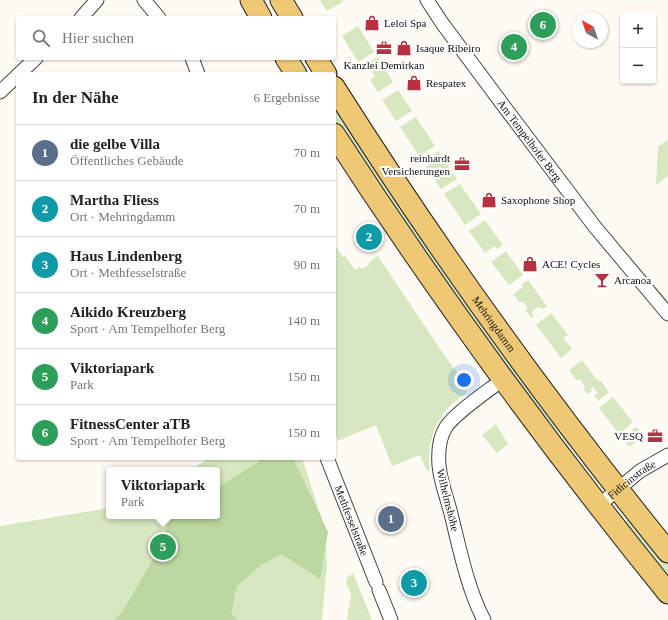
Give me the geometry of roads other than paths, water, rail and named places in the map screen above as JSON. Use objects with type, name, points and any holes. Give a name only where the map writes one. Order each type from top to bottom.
[{"type":"main road","points":[[251,0],[260,16]]},
{"type":"main road","points":[[281,0],[291,16]]},
{"type":"main road","points":[[287,60],[295,72]]},
{"type":"main road","points":[[317,60],[325,72]]},
{"type":"main road","name":"Mehringdamm","points":[[336,90],[397,184],[468,288],[540,388],[668,552]]},
{"type":"main road","points":[[336,137],[420,264],[502,380],[598,506],[668,593]]},
{"type":"street","points":[[83,16],[98,0]]},
{"type":"street","points":[[144,0],[157,16]]},
{"type":"street","name":"Am Tempelhofer Berg","points":[[428,0],[442,23],[595,227],[668,314]]},
{"type":"street","points":[[20,72],[34,60]]},
{"type":"street","points":[[193,60],[197,72]]},
{"type":"street","points":[[0,92],[16,76]]},
{"type":"street","name":"Wilhelmshöhe","points":[[484,620],[478,609],[453,522],[439,467],[439,446],[446,427],[455,417],[502,380]]},
{"type":"street","name":"Fidicinstraße","points":[[598,506],[640,471],[668,455]]},
{"type":"street","name":"Methfesselstraße","points":[[328,460],[391,620]]},
{"type":"place","name":"Leloi Spa","points":[[372,23]]},
{"type":"place","name":"FitnessCenter aTB","points":[[543,25]]},
{"type":"place","name":"Aikido Kreuzberg","points":[[514,47]]},
{"type":"place","name":"Kanzlei Demirkan","points":[[384,48]]},
{"type":"place","name":"Isaque Ribeiro","points":[[404,48]]},
{"type":"place","name":"Respatex","points":[[414,83]]},
{"type":"place","name":"reinhardt Versicherungen","points":[[462,164]]},
{"type":"place","name":"Saxophone Shop","points":[[489,200]]},
{"type":"place","name":"Martha Fliess","points":[[369,237]]},
{"type":"place","name":"ACE! Cycles","points":[[530,264]]},
{"type":"place","name":"Arcanoa","points":[[602,280]]},
{"type":"place","name":"VESQ","points":[[655,436]]},
{"type":"place","name":"die gelbe Villa","points":[[391,519]]},
{"type":"place","name":"Viktoriapark","points":[[163,547]]},
{"type":"place","name":"Haus Lindenberg","points":[[414,583]]}]
